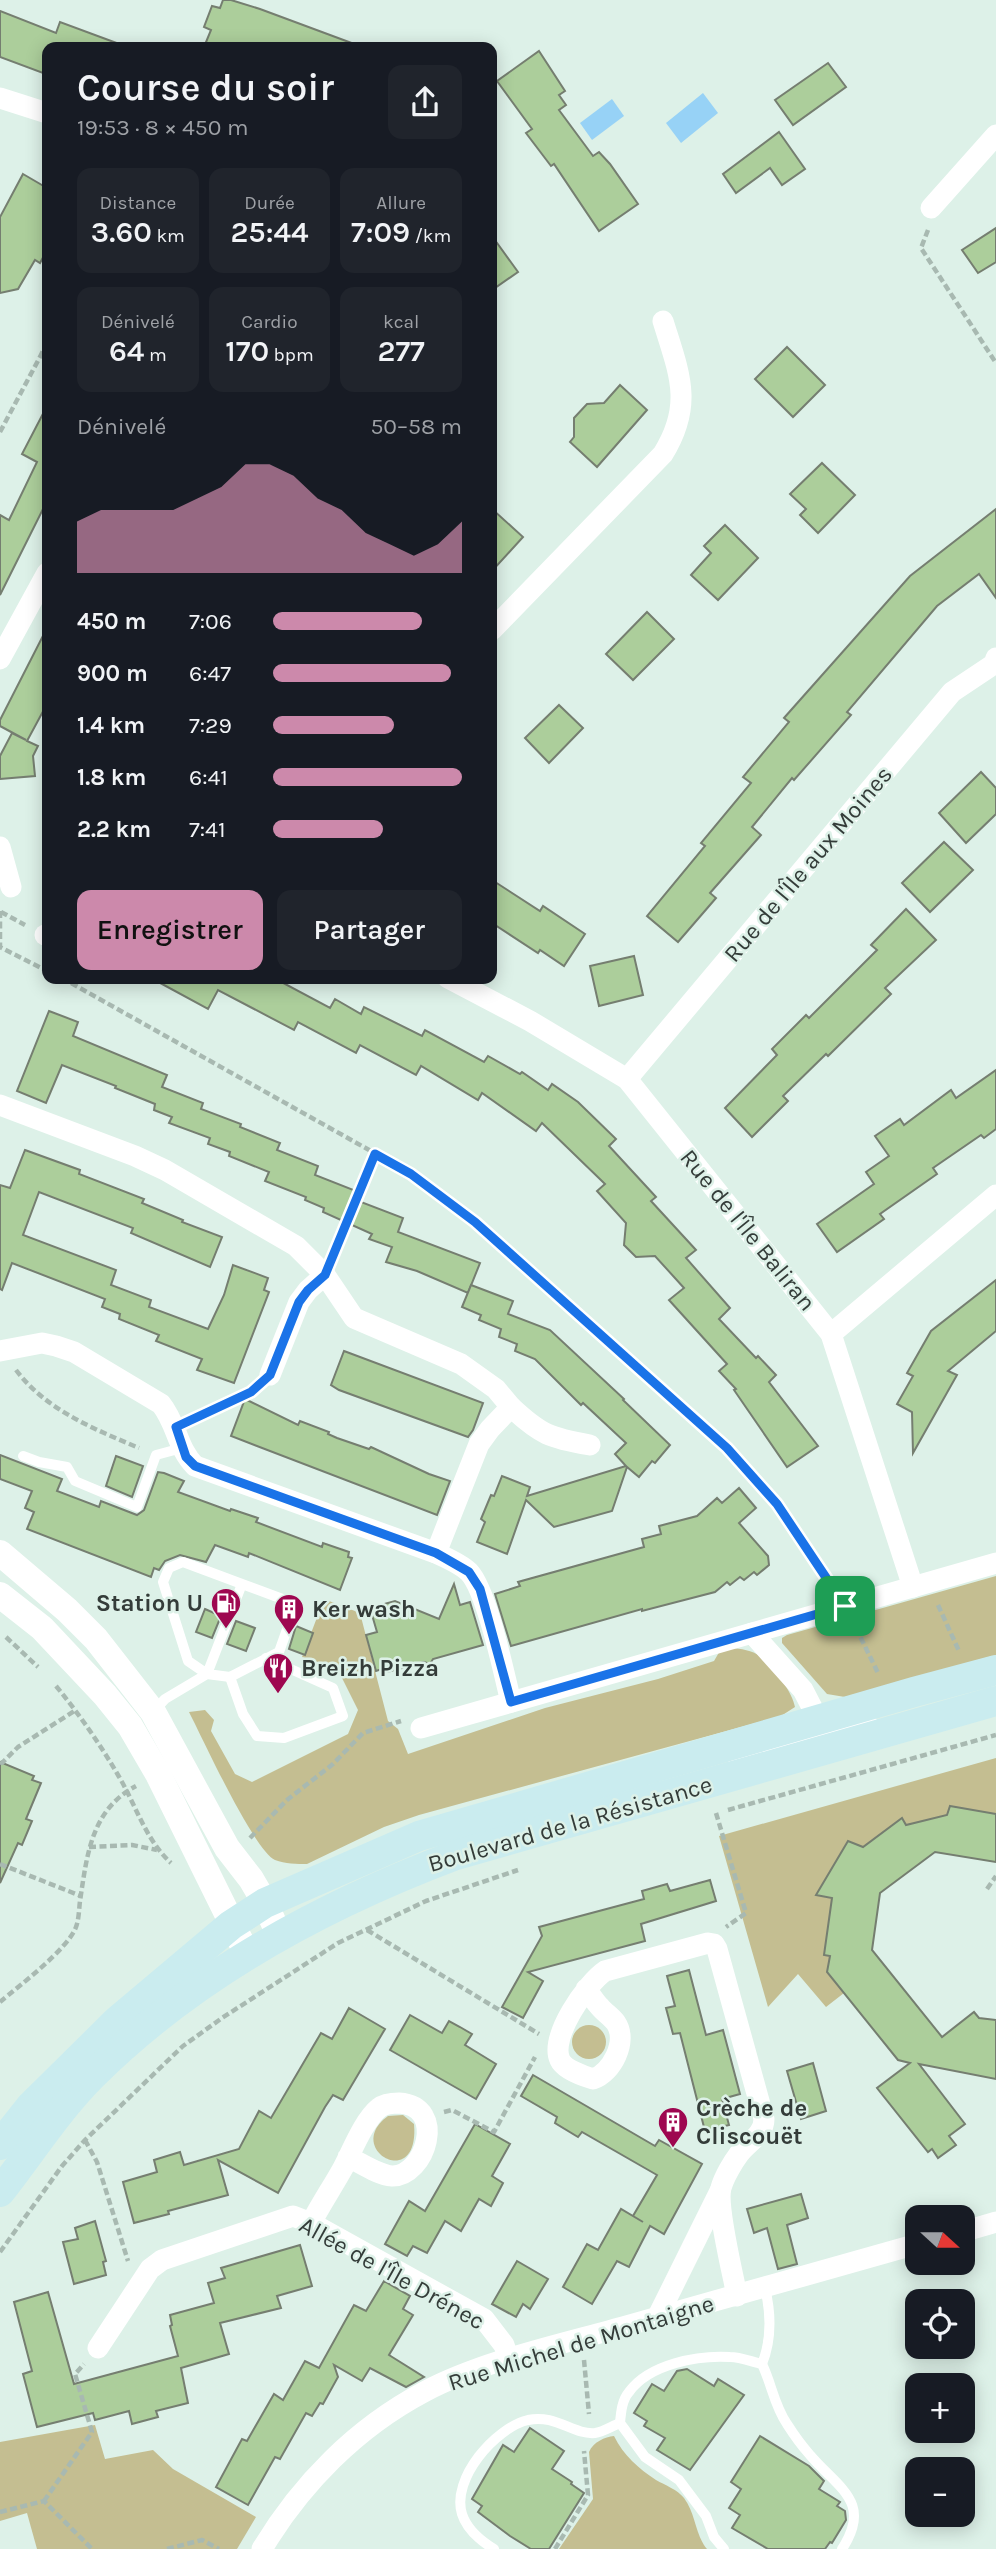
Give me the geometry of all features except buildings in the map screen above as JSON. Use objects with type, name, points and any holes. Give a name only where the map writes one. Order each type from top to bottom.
[{"type":"main road","name":"Boulevard de la Résistance","points":[[0,2145],[30,2107],[117,2021],[232,1925],[265,1903],[819,1721],[996,1670]]},
{"type":"main road","name":"Boulevard de la Résistance","points":[[0,2192],[90,2078],[130,2040],[247,1954],[413,1854],[456,1854],[996,1701]]},
{"type":"street","points":[[1,103],[42,112]]},
{"type":"street","points":[[933,206],[996,135]]},
{"type":"street","points":[[497,625],[663,454],[673,438],[681,405],[682,381],[663,321]]},
{"type":"street","points":[[0,659],[42,582]]},
{"type":"street","name":"Rue de l'Île aux Moines","points":[[628,1079],[952,692],[995,662]]},
{"type":"street","points":[[0,847],[11,887]]},
{"type":"street","name":"Rue de l'Île Baliran","points":[[459,984],[530,1021],[628,1079],[831,1334],[920,1585]]},
{"type":"street","points":[[0,1105],[165,1170],[296,1246],[325,1275],[354,1318],[461,1364],[496,1389],[534,1428],[554,1439],[590,1445]]},
{"type":"street","points":[[831,1334],[996,1195]]},
{"type":"street","points":[[270,1375],[299,1302],[325,1275]]},
{"type":"street","points":[[1,1351],[42,1343],[74,1352],[161,1404],[171,1416],[186,1457],[195,1466],[436,1553],[469,1572],[480,1589],[511,1702]]},
{"type":"street","points":[[436,1553],[480,1444],[511,1407]]},
{"type":"street","points":[[0,1553],[67,1610],[96,1639],[153,1712],[227,1848],[251,1879],[265,1903],[279,1935]]},
{"type":"street","points":[[421,1728],[996,1563]]},
{"type":"street","points":[[0,1595],[42,1628],[112,1703],[145,1749],[247,1954]]},
{"type":"street","points":[[752,1633],[803,1690],[819,1721]]},
{"type":"street","points":[[112,1703],[153,1712]]},
{"type":"street","points":[[145,1749],[152,1730],[153,1712]]},
{"type":"street","points":[[586,1989],[599,2007],[617,2023],[619,2032],[620,2041],[610,2066],[600,2077],[586,2077],[563,2064],[551,2040],[586,1989],[594,1979],[606,1971],[708,1943],[714,1944],[764,2126],[740,2153],[657,2318]]},
{"type":"street","points":[[311,2223],[348,2157],[380,2107],[392,2103],[404,2104],[416,2108],[424,2116],[428,2125],[428,2136],[416,2162],[404,2173],[387,2176],[348,2157]]},
{"type":"street","points":[[720,2189],[722,2217],[737,2296]]},
{"type":"street","name":"Allée de l'Île Drénec","points":[[98,2348],[150,2270],[162,2260],[293,2216],[311,2223],[484,2319],[504,2345],[509,2360]]},
{"type":"street","points":[[975,2228],[996,2222]]},
{"type":"street","name":"Rue Michel de Montaigne","points":[[262,2549],[307,2484],[346,2446],[424,2392],[509,2360],[905,2247]]},
{"type":"lane","points":[[23,1456],[66,1467],[75,1481],[137,1507],[156,1455],[182,1448]]},
{"type":"lane","points":[[183,1562],[296,1604],[279,1652],[266,1658],[230,1677],[207,1674],[188,1661],[163,1582],[169,1568],[183,1562]]},
{"type":"lane","points":[[153,1712],[166,1699],[207,1674],[242,1584]]},
{"type":"lane","points":[[230,1677],[243,1714],[257,1736],[284,1738],[343,1716],[333,1688],[266,1658]]},
{"type":"lane","points":[[725,1762],[880,1719]]},
{"type":"lane","points":[[765,2288],[771,2320],[768,2347],[762,2364],[775,2404],[786,2424],[810,2455],[852,2500],[856,2516],[852,2531],[842,2549]]},
{"type":"lane","points":[[724,2549],[714,2537],[706,2516],[679,2480],[645,2457],[620,2423],[621,2409],[628,2392],[643,2377],[664,2366],[695,2359],[731,2356],[762,2364]]},
{"type":"lane","points":[[494,2549],[482,2542],[470,2529],[461,2513],[461,2497],[468,2474],[491,2441],[510,2427],[529,2420],[563,2423],[587,2433],[597,2433],[620,2423]]},
{"type":"path","points":[[933,206],[940,216],[928,230],[921,248],[996,363]]},
{"type":"path","points":[[0,432],[41,355]]},
{"type":"path","points":[[0,911],[0,947],[42,968]]},
{"type":"path","points":[[73,984],[411,1174],[475,1222],[727,1448],[777,1504],[845,1606],[881,1678]]},
{"type":"path","points":[[325,1275],[375,1154]]},
{"type":"path","points":[[1,1351],[26,1384],[69,1417],[156,1455]]},
{"type":"path","points":[[176,1427],[251,1392],[270,1375]]},
{"type":"path","points":[[920,1585],[960,1653],[968,1659]]},
{"type":"path","points":[[0,1631],[39,1668]]},
{"type":"path","points":[[49,1677],[76,1710],[120,1777],[157,1850],[176,1867]]},
{"type":"path","points":[[0,1762],[18,1747],[76,1710]]},
{"type":"path","points":[[250,1838],[286,1800],[333,1764],[363,1732],[400,1721]]},
{"type":"path","points":[[704,1816],[996,1735]]},
{"type":"path","points":[[0,2003],[64,1945],[76,1928],[88,1847],[101,1819],[126,1791],[159,1773]]},
{"type":"path","points":[[714,1944],[729,1923],[746,1913],[716,1813]]},
{"type":"path","points":[[88,1847],[132,1845],[157,1850]]},
{"type":"path","points":[[0,1864],[81,1896]]},
{"type":"path","points":[[0,2252],[85,2140],[183,2046],[297,1968],[366,1930],[426,1901],[526,1867]]},
{"type":"path","points":[[987,1889],[996,1876]]},
{"type":"path","points":[[366,1930],[551,2040],[494,2132],[452,2110],[424,2116]]},
{"type":"path","points":[[85,2140],[97,2162],[125,2246],[134,2293]]},
{"type":"path","points":[[555,2549],[588,2495],[583,2339]]},
{"type":"path","points":[[0,2512],[44,2501],[92,2432],[75,2374],[98,2348]]},
{"type":"path","points":[[44,2501],[90,2548]]},
{"type":"path","points":[[167,2549],[202,2540],[219,2549]]},
{"type":"shaded area","points":[[996,1576],[996,1655],[845,1697],[827,1694],[782,1643],[782,1638],[787,1635]]},
{"type":"shaded area","points":[[324,1599],[360,1613],[388,1721],[398,1729],[408,1754],[545,1708],[658,1679],[714,1661],[721,1649],[741,1649],[760,1656],[781,1679],[795,1707],[781,1716],[419,1815],[384,1827],[307,1864],[283,1862],[275,1860],[266,1852],[254,1836],[189,1712],[205,1710],[214,1720],[211,1731],[235,1774],[252,1782],[348,1734],[358,1710],[338,1670],[302,1657]]},
{"type":"shaded area","points":[[996,1758],[996,1814],[950,1806],[946,1818],[908,1828],[902,1819],[856,1852],[848,1841],[816,1895],[832,1897],[824,1955],[830,1956],[827,1971],[844,1993],[826,2007],[798,1974],[768,2007],[719,1836]]},
{"type":"shaded area","points":[[589,2025],[601,2030],[606,2042],[601,2054],[589,2059],[577,2054],[572,2042],[577,2030]]},
{"type":"shaded area","points":[[403,2115],[414,2124],[413,2145],[406,2157],[396,2160],[386,2158],[378,2151],[374,2141],[376,2129],[388,2116]]},
{"type":"shaded area","points":[[95,2425],[105,2459],[153,2450],[173,2469],[256,2517],[237,2549],[37,2549],[27,2513],[0,2521],[0,2442]]},
{"type":"shaded area","points":[[614,2436],[622,2450],[637,2466],[684,2498],[707,2549],[559,2549],[593,2499],[589,2452],[593,2445]]},
{"type":"water","points":[[703,93],[718,113],[681,143],[666,123]]},
{"type":"water","points":[[612,99],[624,116],[592,140],[580,123]]},
{"type":"place","name":"Station U","points":[[226,1630]]},
{"type":"place","name":"Ker wash","points":[[289,1636]]},
{"type":"place","name":"Breizh Pizza","points":[[278,1695]]},
{"type":"place","name":"Crèche de Cliscouët","points":[[673,2149]]},
{"type":"route","points":[[375,1154],[411,1174],[475,1222],[727,1448],[777,1504],[845,1606],[511,1702],[480,1589],[469,1572],[436,1553],[195,1466],[186,1457],[176,1427],[251,1392],[270,1375],[299,1302],[325,1275],[375,1154]]}]
